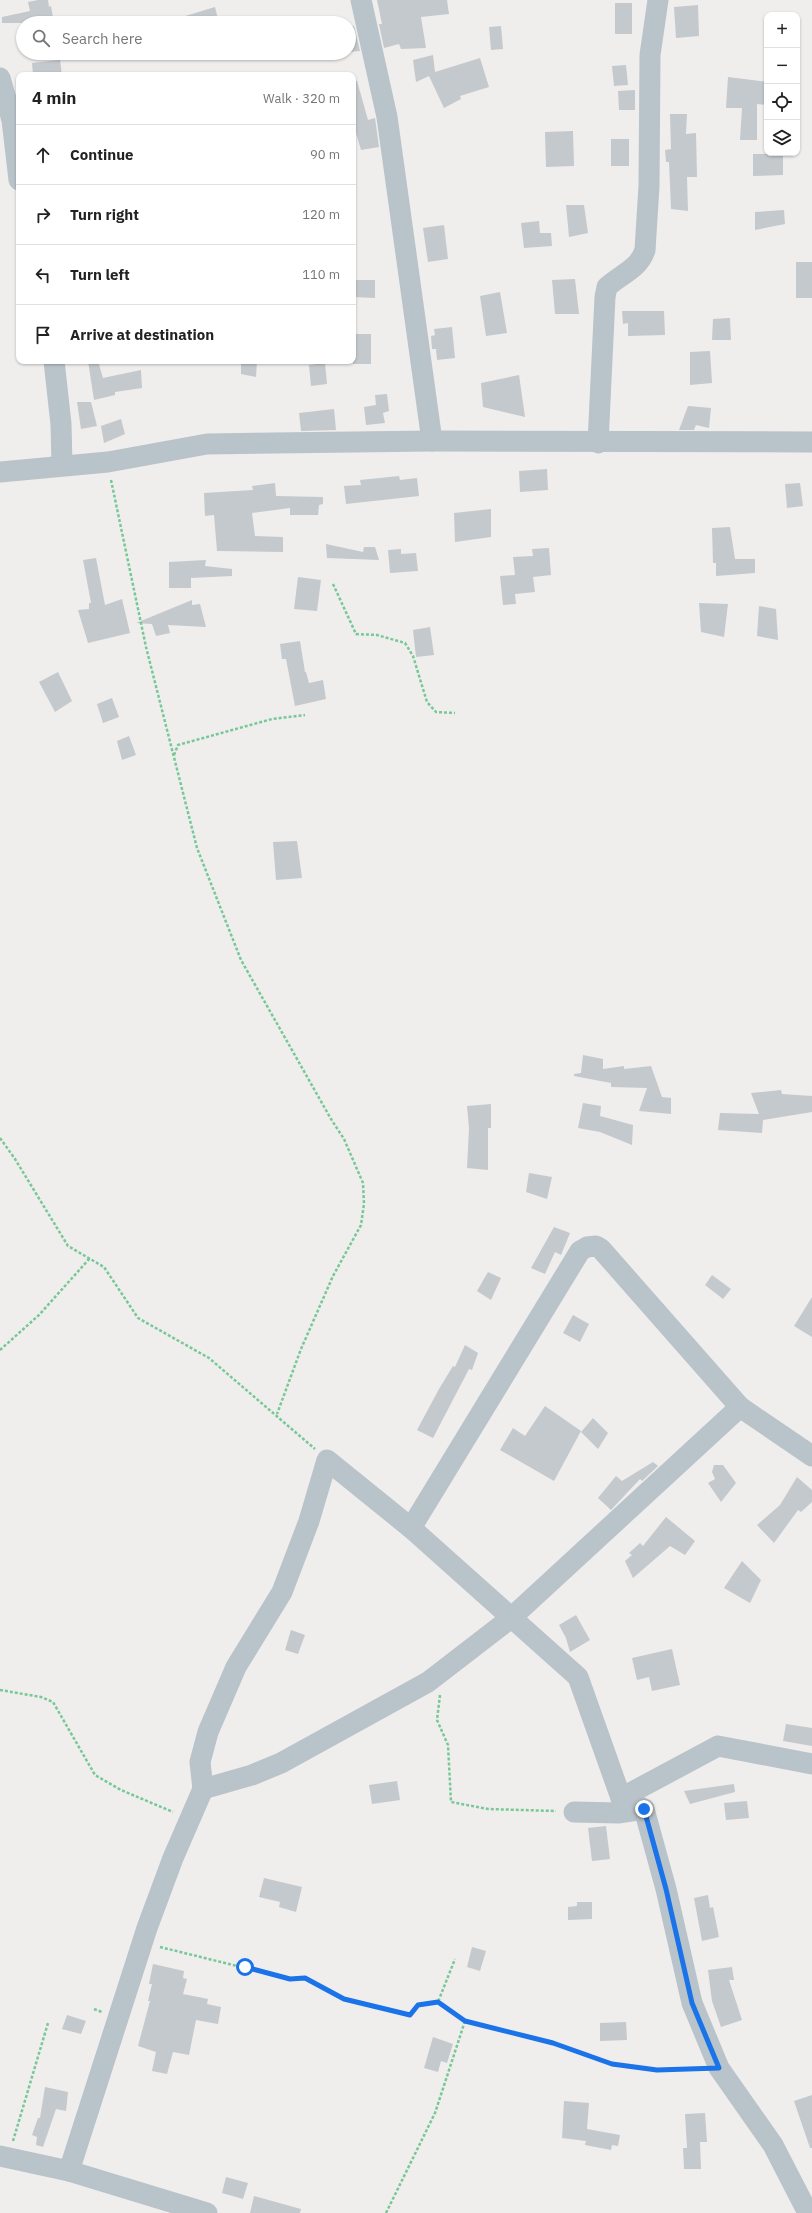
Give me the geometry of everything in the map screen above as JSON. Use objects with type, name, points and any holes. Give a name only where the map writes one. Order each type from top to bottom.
[{"type":"street","points":[[361,0],[387,116],[432,442]]},
{"type":"street","points":[[598,443],[607,287],[614,280],[632,269],[642,258],[645,250],[649,186],[650,55],[658,0]]},
{"type":"street","points":[[0,78],[12,120],[16,154]]},
{"type":"street","points":[[54,364],[61,424],[62,464]]},
{"type":"street","points":[[0,472],[62,464],[108,462],[207,444],[432,442],[812,442]]},
{"type":"street","points":[[411,1528],[580,1251],[587,1247],[596,1246],[601,1249],[740,1407],[812,1456]]},
{"type":"street","points":[[203,1789],[252,1775],[281,1763],[428,1682],[512,1618],[740,1407]]},
{"type":"street","points":[[69,2171],[118,2017],[173,1858],[203,1789],[200,1762],[208,1732],[236,1667],[282,1592],[309,1521],[327,1460],[411,1528],[578,1677],[621,1798],[644,1809],[666,1889],[692,2003],[719,2068],[773,2145],[808,2213]]},
{"type":"street","points":[[621,1798],[718,1746],[812,1764]]},
{"type":"street","points":[[574,1812],[618,1813],[644,1809]]},
{"type":"street","points":[[4,2157],[69,2171],[207,2213]]},
{"type":"path","points":[[108,462],[146,647],[197,848],[241,960],[331,1119],[344,1139],[363,1183],[364,1204],[361,1225],[332,1276],[301,1349],[276,1414]]},
{"type":"path","points":[[333,584],[356,634],[377,635],[405,644],[413,656],[427,702],[436,712],[455,713]]},
{"type":"path","points":[[174,755],[178,745],[202,737],[242,729],[272,719],[305,715]]},
{"type":"path","points":[[0,1138],[15,1159],[68,1246],[104,1267],[138,1318],[209,1358],[276,1414],[327,1460]]},
{"type":"path","points":[[0,1350],[39,1315],[90,1258]]},
{"type":"path","points":[[428,1682],[440,1693],[437,1720],[448,1745],[451,1802],[488,1809],[574,1812]]},
{"type":"path","points":[[0,1690],[41,1697],[52,1702],[95,1775],[121,1790],[190,1819]]},
{"type":"path","points":[[144,1942],[194,1957],[245,1967],[290,1979],[305,1978],[344,1999],[410,2015],[418,2005],[438,2002],[465,2021],[553,2043],[612,2064],[657,2070],[719,2068]]},
{"type":"path","points":[[438,2002],[454,1959]]},
{"type":"path","points":[[386,2213],[435,2113],[465,2021]]},
{"type":"path","points":[[4,2157],[48,2023]]},
{"type":"building","points":[[48,0],[53,16],[16,16],[16,23],[2,23],[2,17],[30,11],[28,2]]},
{"type":"building","points":[[377,0],[447,0],[449,14],[421,17],[426,48],[401,49],[399,44],[384,48],[379,24],[382,24]]},
{"type":"building","points":[[615,3],[632,3],[632,34],[615,34]]},
{"type":"building","points":[[698,5],[699,36],[676,38],[674,7]]},
{"type":"building","points":[[215,7],[217,16],[185,16]]},
{"type":"building","points":[[501,26],[503,49],[491,50],[489,27]]},
{"type":"building","points":[[356,34],[360,51],[356,51]]},
{"type":"building","points":[[433,55],[435,72],[480,58],[489,87],[460,96],[461,99],[444,108],[429,76],[416,82],[413,60]]},
{"type":"building","points":[[60,60],[62,72],[33,72],[32,63]]},
{"type":"building","points":[[626,65],[628,85],[614,86],[612,66]]},
{"type":"building","points":[[728,77],[764,82],[764,105],[757,104],[757,140],[740,140],[742,108],[726,108]]},
{"type":"building","points":[[356,81],[368,120],[375,118],[379,147],[361,150],[356,133]]},
{"type":"building","points":[[635,90],[635,110],[619,110],[618,91]]},
{"type":"building","points":[[670,114],[687,114],[686,134],[696,133],[697,177],[687,177],[688,211],[671,209],[669,162],[666,162],[665,150],[671,149]]},
{"type":"building","points":[[573,131],[574,166],[546,167],[545,132]]},
{"type":"building","points":[[611,139],[629,139],[629,166],[611,166]]},
{"type":"building","points":[[753,154],[764,154],[764,156],[783,156],[783,175],[753,176]]},
{"type":"building","points":[[566,205],[584,205],[588,233],[569,237]]},
{"type":"building","points":[[784,210],[785,224],[755,230],[755,212]]},
{"type":"building","points":[[539,221],[540,233],[551,233],[552,246],[524,248],[521,223]]},
{"type":"building","points":[[444,225],[448,259],[428,262],[423,228]]},
{"type":"building","points":[[796,262],[812,262],[812,298],[796,298]]},
{"type":"building","points":[[575,279],[579,314],[555,314],[552,280]]},
{"type":"building","points":[[356,280],[375,280],[375,298],[356,297]]},
{"type":"building","points":[[500,292],[507,333],[486,336],[480,296]]},
{"type":"building","points":[[622,311],[664,311],[665,335],[628,336],[628,323],[623,324]]},
{"type":"building","points":[[730,318],[731,340],[712,340],[713,319]]},
{"type":"building","points":[[452,327],[455,358],[437,360],[436,349],[432,349],[431,336],[435,335],[434,329]]},
{"type":"building","points":[[356,334],[371,334],[371,364],[356,364]]},
{"type":"building","points":[[710,351],[712,383],[690,385],[690,352]]},
{"type":"building","points":[[88,364],[99,364],[103,378],[141,370],[142,388],[115,392],[115,395],[94,400]]},
{"type":"building","points":[[241,364],[257,364],[256,377],[241,374]]},
{"type":"building","points":[[325,364],[327,384],[311,386],[309,365]]},
{"type":"building","points":[[519,375],[525,417],[483,407],[481,383]]},
{"type":"building","points":[[387,394],[389,411],[383,413],[385,423],[366,425],[364,407],[376,405],[375,395]]},
{"type":"building","points":[[77,402],[91,402],[97,426],[81,429]]},
{"type":"building","points":[[688,406],[711,408],[709,428],[696,425],[694,430],[679,430]]},
{"type":"building","points":[[334,409],[336,430],[301,431],[299,413]]},
{"type":"building","points":[[121,419],[125,434],[104,443],[101,426]]},
{"type":"building","points":[[547,469],[548,490],[520,492],[519,471]]},
{"type":"building","points":[[399,476],[400,480],[417,478],[419,496],[346,504],[344,486],[361,485],[360,480]]},
{"type":"building","points":[[275,483],[276,496],[323,497],[323,504],[319,505],[318,515],[290,515],[290,508],[252,513],[255,536],[283,537],[283,552],[217,551],[214,515],[205,516],[204,493],[253,490],[252,486]]},
{"type":"building","points":[[800,483],[803,506],[787,508],[785,484]]},
{"type":"building","points":[[491,509],[491,537],[455,542],[454,513]]},
{"type":"building","points":[[730,527],[735,559],[755,559],[755,573],[716,576],[716,563],[713,563],[712,528]]},
{"type":"building","points":[[326,544],[363,552],[364,547],[375,547],[379,560],[327,558]]},
{"type":"building","points":[[549,548],[551,575],[533,577],[535,592],[515,594],[516,604],[503,605],[500,576],[515,575],[513,557],[533,556],[532,549]]},
{"type":"building","points":[[401,549],[401,554],[416,553],[418,571],[390,573],[388,550]]},
{"type":"building","points":[[96,558],[105,605],[122,599],[130,633],[88,643],[78,610],[89,609],[89,603],[91,603],[83,560]]},
{"type":"building","points":[[206,560],[205,566],[232,569],[232,576],[191,578],[191,588],[169,588],[169,562]]},
{"type":"building","points":[[298,577],[321,580],[317,611],[294,609]]},
{"type":"building","points":[[192,600],[192,605],[200,604],[206,627],[168,625],[170,633],[156,636],[152,624],[136,623]]},
{"type":"building","points":[[699,603],[728,604],[724,637],[701,632]]},
{"type":"building","points":[[759,606],[776,609],[778,640],[757,636]]},
{"type":"building","points":[[430,627],[434,655],[416,657],[413,630]]},
{"type":"building","points":[[300,641],[305,672],[309,683],[323,680],[326,699],[295,706],[286,659],[282,659],[280,644]]},
{"type":"building","points":[[58,672],[72,701],[55,712],[39,682]]},
{"type":"building","points":[[112,698],[119,717],[103,723],[97,704]]},
{"type":"building","points":[[129,736],[136,755],[122,760],[117,741]]},
{"type":"building","points":[[297,841],[302,878],[276,880],[273,842]]},
{"type":"building","points":[[583,1055],[603,1059],[603,1069],[624,1066],[624,1069],[651,1066],[662,1097],[671,1098],[671,1114],[639,1111],[647,1088],[611,1087],[611,1083],[574,1076],[574,1074],[581,1073]]},
{"type":"building","points":[[781,1090],[782,1094],[812,1096],[812,1112],[763,1120],[762,1133],[718,1130],[720,1113],[759,1114],[751,1093]]},
{"type":"building","points":[[583,1103],[601,1106],[600,1116],[633,1125],[632,1145],[600,1132],[578,1128]]},
{"type":"building","points":[[491,1104],[491,1128],[488,1128],[488,1170],[467,1168],[469,1128],[467,1106]]},
{"type":"building","points":[[529,1173],[552,1177],[547,1199],[526,1192]]},
{"type":"building","points":[[554,1227],[570,1233],[561,1255],[555,1252],[545,1274],[531,1268]]},
{"type":"building","points":[[488,1272],[501,1278],[491,1300],[477,1291]]},
{"type":"building","points":[[712,1275],[731,1289],[723,1299],[705,1285]]},
{"type":"building","points":[[812,1297],[812,1337],[794,1326]]},
{"type":"building","points":[[573,1315],[589,1324],[580,1342],[563,1333]]},
{"type":"building","points":[[465,1345],[478,1353],[472,1370],[469,1369],[433,1438],[417,1430],[439,1389],[453,1366],[455,1367]]},
{"type":"building","points":[[545,1406],[581,1431],[554,1481],[500,1450],[513,1428],[525,1436]]},
{"type":"building","points":[[593,1418],[608,1433],[598,1449],[581,1432]]},
{"type":"building","points":[[653,1462],[658,1466],[642,1481],[640,1479],[611,1510],[598,1498],[616,1476],[622,1481]]},
{"type":"building","points":[[714,1465],[723,1465],[736,1483],[721,1502],[708,1483],[715,1479],[712,1472]]},
{"type":"building","points":[[797,1477],[812,1490],[812,1502],[801,1512],[798,1510],[774,1543],[757,1525],[780,1505]]},
{"type":"building","points":[[666,1517],[695,1541],[685,1555],[670,1546],[633,1578],[625,1561],[632,1555],[629,1553],[640,1543],[643,1546]]},
{"type":"building","points":[[742,1561],[761,1580],[750,1603],[724,1588]]},
{"type":"building","points":[[576,1615],[590,1640],[570,1652],[566,1638],[559,1625]]},
{"type":"building","points":[[291,1630],[305,1635],[298,1654],[285,1650]]},
{"type":"building","points":[[672,1649],[680,1685],[652,1691],[649,1677],[637,1680],[632,1658]]},
{"type":"building","points":[[786,1724],[812,1728],[812,1746],[783,1741]]},
{"type":"building","points":[[397,1781],[400,1800],[372,1804],[369,1785]]},
{"type":"building","points":[[734,1784],[735,1792],[690,1804],[684,1791]]},
{"type":"building","points":[[747,1801],[749,1818],[726,1820],[724,1803]]},
{"type":"building","points":[[606,1826],[610,1859],[592,1861],[588,1828]]},
{"type":"building","points":[[264,1878],[302,1887],[296,1912],[279,1907],[280,1902],[259,1897]]},
{"type":"building","points":[[708,1895],[710,1908],[713,1907],[719,1937],[702,1941],[694,1898]]},
{"type":"building","points":[[577,1902],[592,1902],[592,1919],[568,1920],[568,1907],[577,1906]]},
{"type":"building","points":[[472,1947],[486,1951],[480,1971],[467,1967]]},
{"type":"building","points":[[153,1964],[184,1971],[183,1978],[187,1979],[183,1994],[208,1999],[207,2004],[221,2007],[218,2024],[196,2020],[189,2055],[173,2052],[167,2074],[152,2071],[156,2052],[138,2046],[150,2001],[148,2001],[152,1984],[149,1984]]},
{"type":"building","points":[[732,1967],[734,1980],[729,1980],[742,2020],[721,2027],[712,2001],[708,1970]]},
{"type":"building","points":[[67,2015],[86,2021],[81,2034],[62,2029]]},
{"type":"building","points":[[626,2022],[627,2040],[600,2041],[600,2023]]},
{"type":"building","points":[[433,2037],[453,2044],[447,2063],[441,2061],[438,2072],[424,2068]]},
{"type":"building","points":[[45,2087],[68,2092],[66,2111],[56,2109],[43,2147],[36,2145],[37,2137],[32,2135],[38,2118],[40,2118]]},
{"type":"building","points":[[812,2095],[812,2148],[810,2148],[794,2101]]},
{"type":"building","points":[[564,2101],[589,2103],[587,2129],[620,2135],[618,2146],[612,2145],[611,2150],[585,2145],[586,2141],[562,2138]]},
{"type":"building","points":[[705,2113],[707,2142],[700,2142],[701,2169],[684,2169],[683,2148],[687,2148],[685,2114]]},
{"type":"building","points":[[226,2177],[248,2183],[243,2199],[222,2193]]},
{"type":"building","points":[[254,2196],[301,2209],[300,2213],[250,2213]]},
{"type":"route","points":[[245,1967],[290,1979],[305,1978],[344,1999],[410,2015],[418,2005],[438,2002],[465,2021],[504,2029],[553,2043],[612,2064],[657,2070],[719,2068],[692,2003],[666,1889],[644,1809]]}]
